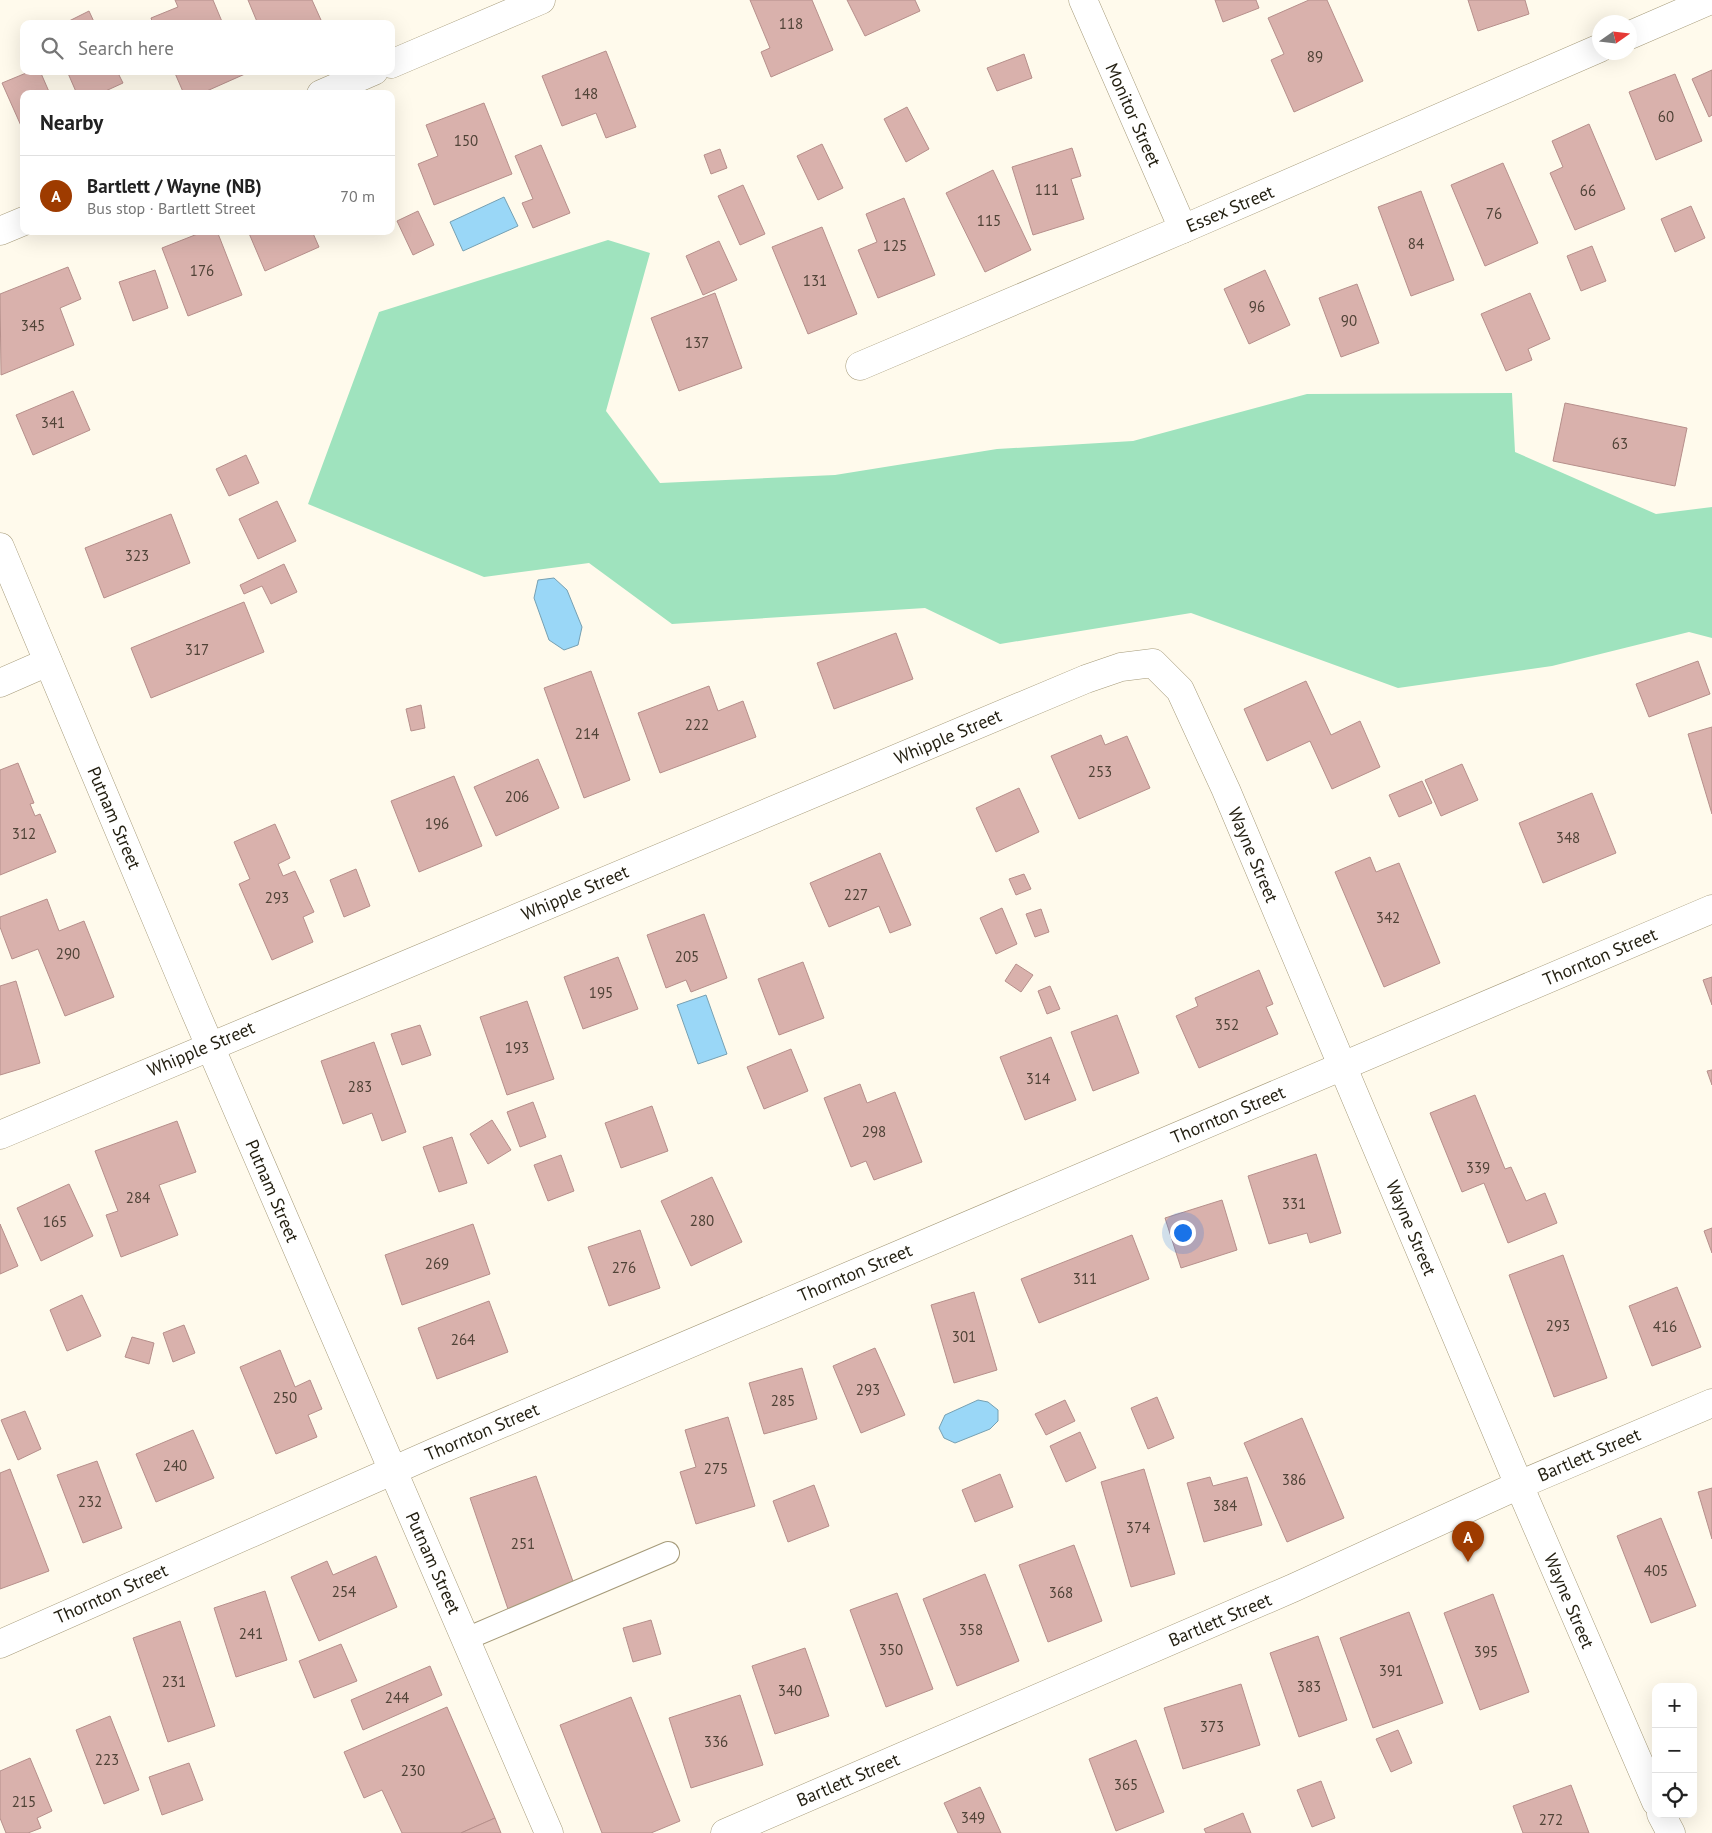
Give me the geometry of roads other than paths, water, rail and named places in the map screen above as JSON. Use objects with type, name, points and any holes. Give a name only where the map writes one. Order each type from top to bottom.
[{"type":"street","points":[[395,62],[541,0]]},
{"type":"street","name":"Monitor Street","points":[[1082,0],[1183,230]]},
{"type":"street","points":[[1637,32],[1711,0]]},
{"type":"street","name":"Essex Street","points":[[860,366],[1183,230],[1592,51]]},
{"type":"street","points":[[330,90],[365,75]]},
{"type":"street","points":[[0,231],[20,223]]},
{"type":"street","name":"Putnam Street","points":[[0,548],[210,1046],[549,1833]]},
{"type":"street","points":[[0,683],[48,662]]},
{"type":"street","name":"Whipple Street","points":[[0,1135],[1086,679],[1121,667],[1153,663]]},
{"type":"street","name":"Wayne Street","points":[[1153,663],[1180,690],[1199,729],[1519,1485],[1652,1793]]},
{"type":"street","name":"Thornton Street","points":[[0,1644],[392,1471],[1712,909]]},
{"type":"street","name":"Bartlett Street","points":[[725,1833],[1293,1588],[1519,1485],[1712,1403]]},
{"type":"street","points":[[1663,1818],[1671,1833]]},
{"type":"lane","points":[[466,1640],[668,1554]]},
{"type":"water","points":[[504,197],[518,226],[463,251],[450,222]]},
{"type":"water","points":[[554,578],[567,590],[582,627],[578,645],[564,650],[549,640],[534,598],[538,580]]},
{"type":"water","points":[[706,995],[727,1054],[698,1064],[677,1005]]},
{"type":"water","points":[[978,1400],[988,1402],[998,1410],[998,1421],[990,1429],[955,1443],[944,1438],[939,1428],[945,1415]]},
{"type":"place","name":"Bartlett / Wayne (NB)","points":[[1468,1562]]}]
